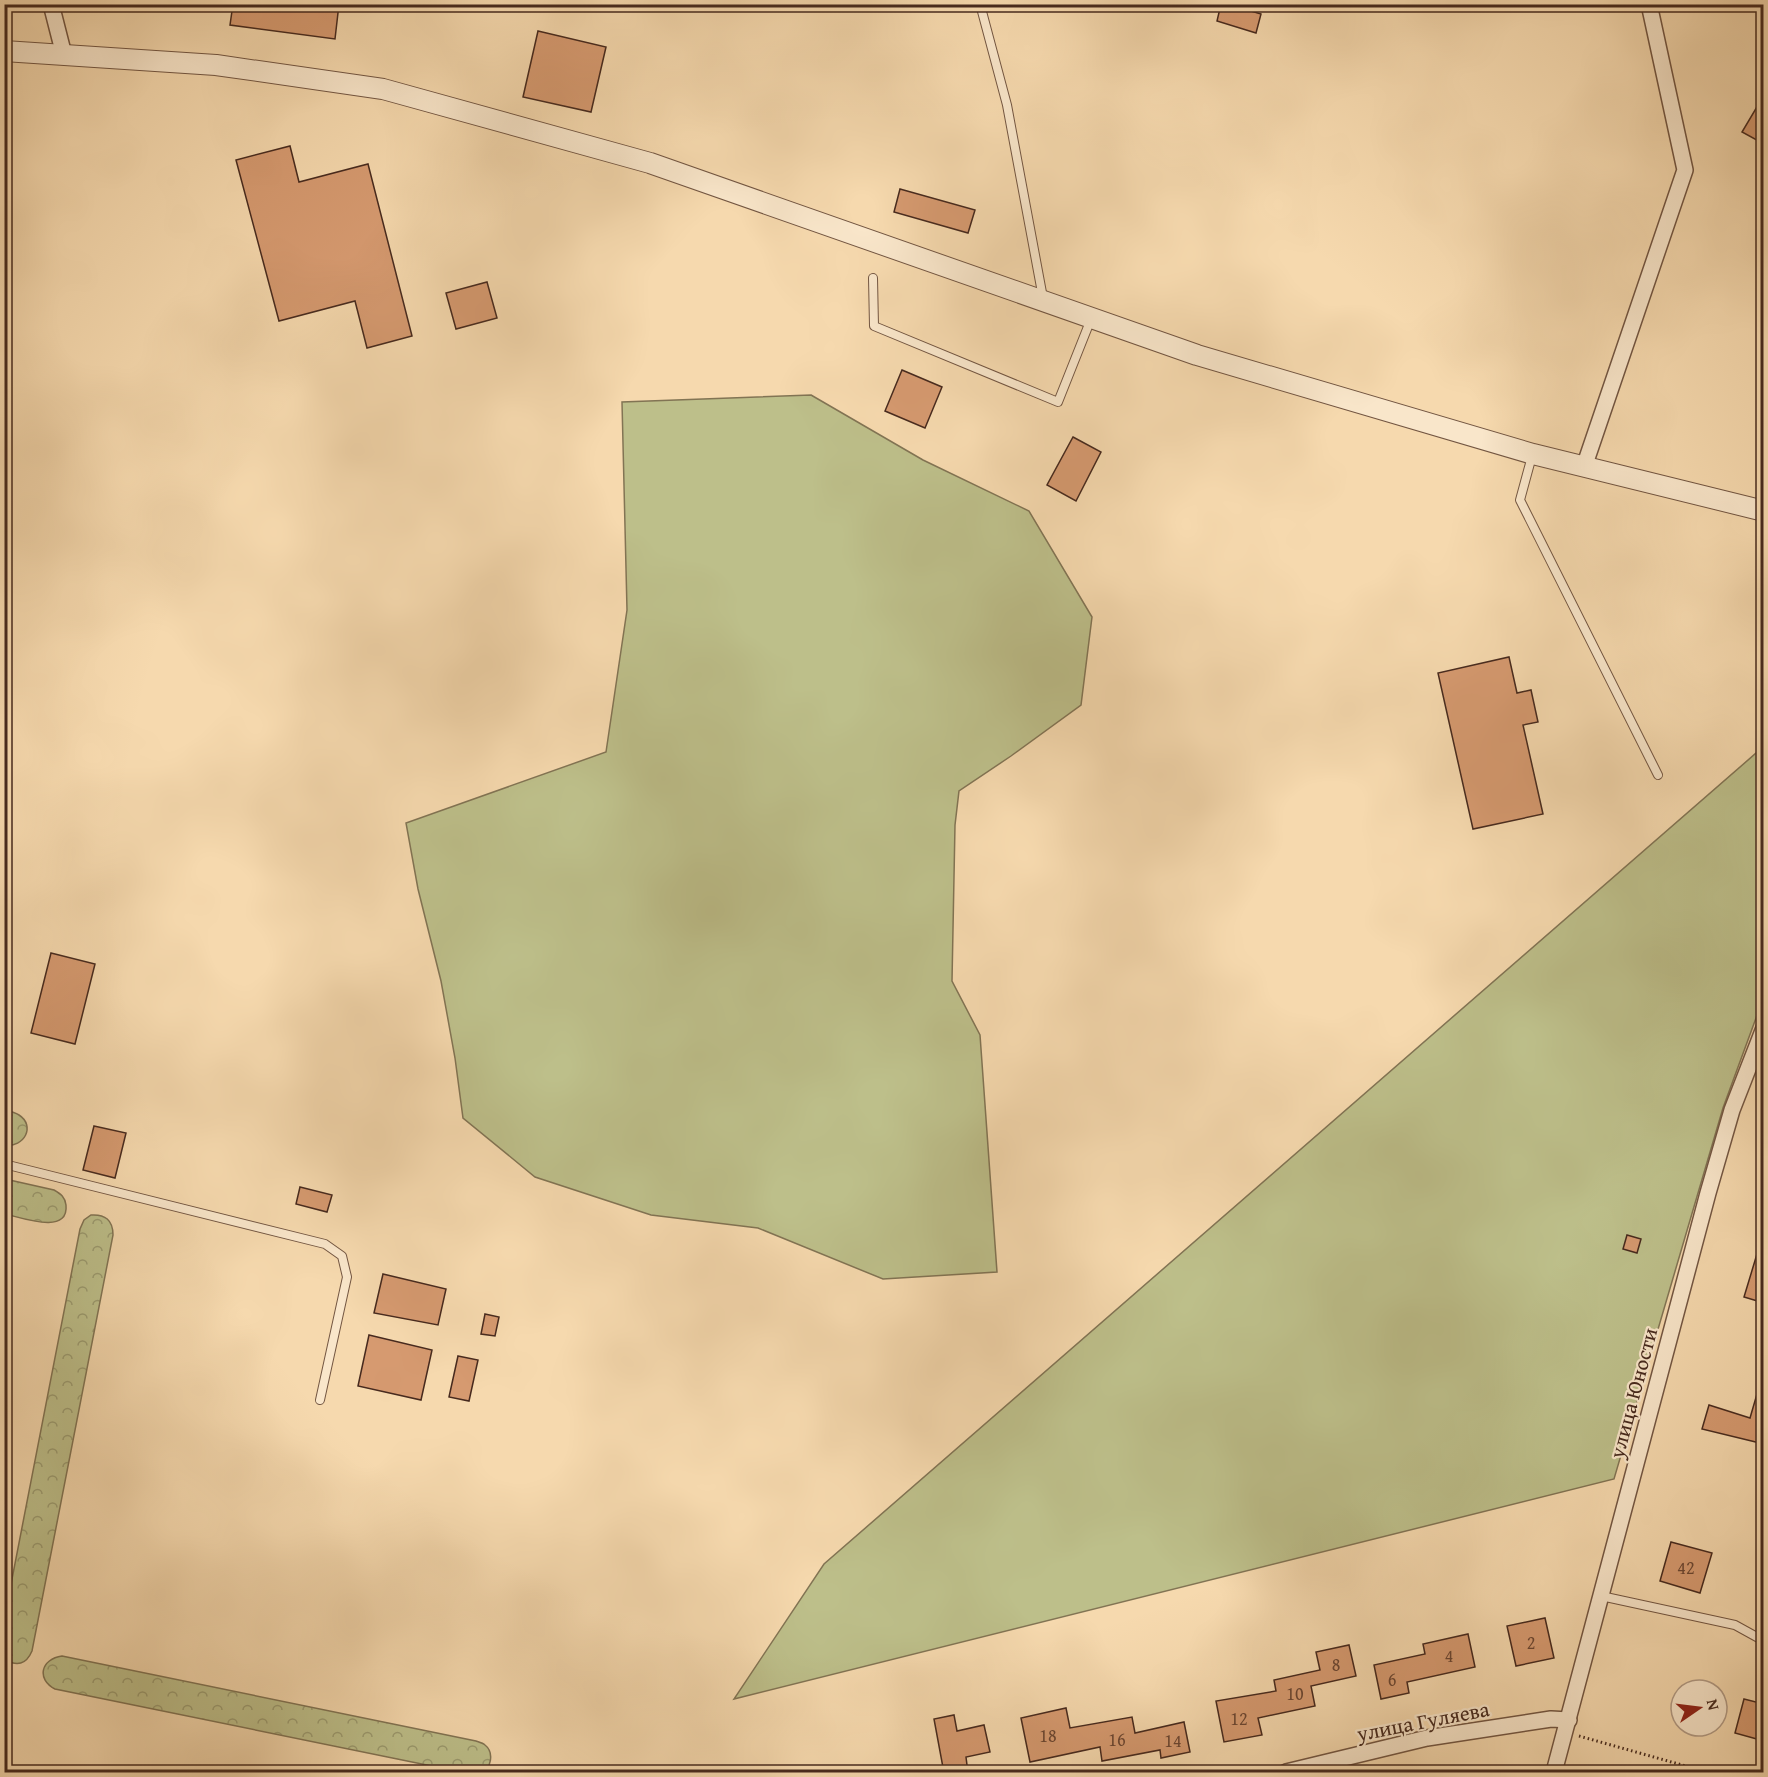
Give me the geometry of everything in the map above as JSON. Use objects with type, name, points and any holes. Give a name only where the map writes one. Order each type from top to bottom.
[{"type":"street","points":[[51,4],[63,55]]},
{"type":"street","points":[[1584,467],[1685,170],[1649,4]]},
{"type":"street","points":[[4,51],[216,65],[383,89],[650,163],[1197,355],[1533,454],[1764,511]]},
{"type":"street","name":"улица Юности","points":[[1554,1773],[1708,1193],[1732,1110],[1764,1028]]},
{"type":"street","name":"улица Гуляева","points":[[1286,1773],[1427,1738],[1551,1719],[1567,1726]]},
{"type":"lane","points":[[980,4],[1007,105],[1043,300]]},
{"type":"lane","points":[[873,278],[874,326],[1058,402],[1092,317]]},
{"type":"lane","points":[[1533,454],[1520,500],[1658,775]]},
{"type":"lane","points":[[4,808],[6,815],[4,823]]},
{"type":"lane","points":[[4,1164],[326,1244],[342,1256],[347,1277],[320,1400]]},
{"type":"lane","points":[[1601,1596],[1735,1625],[1764,1641]]},
{"type":"path","points":[[1567,1726],[1707,1773]]},
{"type":"green space","points":[[811,395],[923,460],[1029,511],[1092,617],[1081,705],[959,791],[955,825],[952,981],[980,1035],[997,1272],[883,1279],[758,1228],[651,1215],[535,1177],[463,1118],[441,981],[418,889],[406,823],[606,752],[627,610],[622,402]]},
{"type":"green space","points":[[1763,747],[1763,999],[1723,1108],[1614,1479],[734,1699],[824,1564]]},
{"type":"green space","points":[[5,1110],[19,1115],[27,1125],[26,1135],[18,1143],[12,1145],[5,1145]]},
{"type":"green space","points":[[5,1179],[56,1191],[65,1200],[65,1214],[60,1220],[42,1222],[5,1214]]},
{"type":"green space","points":[[91,1215],[107,1219],[112,1225],[113,1235],[32,1651],[24,1662],[13,1663],[5,1660],[5,1615],[80,1229],[84,1220]]},
{"type":"green space","points":[[62,1656],[476,1741],[488,1748],[491,1756],[484,1771],[461,1772],[55,1689],[45,1680],[44,1670],[49,1661]]},
{"type":"building","points":[[233,4],[339,4],[335,39],[230,25]]},
{"type":"building","points":[[1221,4],[1261,14],[1256,33],[1217,21]]},
{"type":"building","points":[[538,31],[606,47],[591,112],[523,97]]},
{"type":"building","points":[[1764,95],[1764,144],[1742,132]]},
{"type":"building","points":[[290,146],[299,182],[368,164],[412,336],[367,348],[355,301],[279,321],[236,160]]},
{"type":"building","points":[[900,189],[975,210],[968,233],[894,212]]},
{"type":"building","points":[[487,282],[497,318],[456,329],[446,293]]},
{"type":"building","points":[[902,370],[942,387],[925,428],[885,411]]},
{"type":"building","points":[[1073,437],[1101,452],[1076,501],[1047,485]]},
{"type":"building","points":[[1509,657],[1517,693],[1531,690],[1538,722],[1523,725],[1543,814],[1473,829],[1438,673]]},
{"type":"building","points":[[51,953],[95,964],[75,1044],[31,1033]]},
{"type":"building","points":[[94,1126],[126,1133],[115,1178],[83,1170]]},
{"type":"building","points":[[300,1187],[332,1195],[327,1212],[296,1204]]},
{"type":"building","points":[[1627,1235],[1641,1239],[1637,1253],[1623,1249]]},
{"type":"building","points":[[1760,1244],[1764,1245],[1764,1303],[1744,1297]]},
{"type":"building","points":[[383,1274],[446,1289],[438,1325],[374,1313]]},
{"type":"building","points":[[485,1314],[499,1317],[495,1336],[481,1334]]},
{"type":"building","points":[[369,1335],[432,1350],[421,1400],[358,1386]]},
{"type":"building","points":[[458,1356],[478,1360],[469,1401],[449,1397]]},
{"type":"building","points":[[1759,1387],[1764,1388],[1764,1444],[1702,1429],[1709,1405],[1750,1418]]},
{"type":"building","points":[[1671,1542],[1712,1553],[1700,1593],[1660,1581]]},
{"type":"building","points":[[1545,1618],[1554,1658],[1516,1666],[1507,1626]]},
{"type":"building","points":[[1468,1634],[1475,1667],[1407,1682],[1409,1693],[1381,1699],[1374,1665],[1425,1654],[1423,1644]]},
{"type":"building","points":[[1349,1645],[1356,1676],[1311,1686],[1315,1706],[1258,1718],[1262,1735],[1224,1742],[1216,1701],[1276,1691],[1274,1680],[1320,1670],[1316,1652]]},
{"type":"building","points":[[1744,1699],[1764,1704],[1764,1741],[1735,1733]]},
{"type":"building","points":[[1066,1708],[1070,1728],[1132,1717],[1135,1733],[1184,1722],[1190,1752],[1161,1758],[1160,1750],[1102,1761],[1100,1747],[1030,1762],[1021,1718]]},
{"type":"building","points":[[954,1715],[957,1731],[984,1725],[990,1752],[966,1757],[968,1773],[944,1773],[934,1719]]}]
